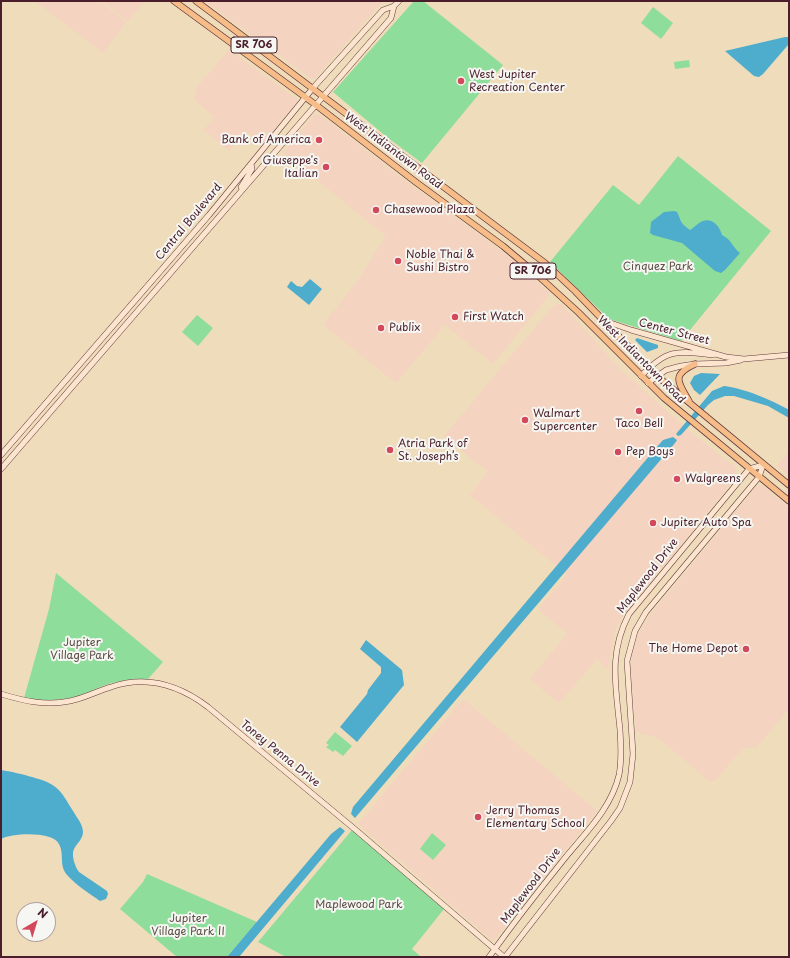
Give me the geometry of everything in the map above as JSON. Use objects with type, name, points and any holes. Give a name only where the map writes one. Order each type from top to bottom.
[{"type":"main road","name":"West Indiantown Road","points":[[174,1],[316,105],[416,183],[503,246],[578,312],[648,383],[695,425],[789,502]]},
{"type":"main road","name":"West Indiantown Road","points":[[196,1],[545,263],[575,291],[648,368],[692,407],[789,485]]},
{"type":"main road","points":[[692,407],[682,389],[679,380],[682,372],[695,364]]},
{"type":"street","points":[[394,6],[399,1]]},
{"type":"street","name":"Central Boulevard","points":[[1,455],[201,225],[305,97],[383,10],[394,6]]},
{"type":"street","name":"Central Boulevard","points":[[1,469],[391,18],[394,6]]},
{"type":"street","points":[[234,199],[252,168],[251,164]]},
{"type":"street","points":[[201,225],[208,230]]},
{"type":"street","name":"Center Street","points":[[600,319],[631,330],[726,357],[744,359]]},
{"type":"street","points":[[641,376],[648,368],[665,356],[671,354],[687,352],[726,357]]},
{"type":"street","name":"Center Street","points":[[648,383],[666,370],[681,366],[789,356]]},
{"type":"street","points":[[749,469],[764,465]]},
{"type":"street","name":"Maplewood Drive","points":[[505,957],[611,821],[628,792],[633,759],[627,661],[635,631],[646,612],[759,477],[764,465]]},
{"type":"street","name":"Maplewood Drive","points":[[489,957],[601,813],[615,788],[621,766],[622,748],[615,674],[615,656],[618,640],[624,624],[635,605],[749,469]]},
{"type":"street","name":"Toney Penna Drive","points":[[1,694],[35,702],[59,703],[82,698],[120,684],[141,682],[160,683],[185,692],[208,707],[312,793],[505,957]]},
{"type":"shaded area","points":[[35,1],[99,1],[126,22],[103,53]]},
{"type":"shaded area","points":[[102,1],[145,1],[128,21]]},
{"type":"shaded area","points":[[205,1],[383,1],[313,80]]},
{"type":"shaded area","points":[[229,50],[298,100],[262,145],[246,131],[229,151],[204,130],[214,117],[194,99],[197,87]]},
{"type":"shaded area","points":[[315,114],[320,115],[411,185],[522,266],[550,294],[493,364],[445,325],[396,383],[323,325],[358,280],[386,236],[283,153]]},
{"type":"shaded area","points":[[561,304],[622,371],[689,431],[735,467],[736,477],[621,618],[614,634],[608,669],[597,659],[559,703],[530,679],[567,634],[538,609],[567,575],[470,495],[488,472],[444,436],[554,305]]},
{"type":"shaded area","points":[[789,451],[789,476],[777,466]]},
{"type":"shaded area","points":[[762,485],[789,508],[789,709],[756,748],[751,747],[742,749],[715,781],[709,781],[662,741],[655,737],[641,734],[636,729],[630,669],[632,652],[638,634],[651,614],[757,486]]},
{"type":"shaded area","name":"Jerry Thomas Elementary School","points":[[463,699],[597,811],[493,941],[358,824]]},
{"type":"green space","points":[[414,1],[423,1],[503,65],[422,163],[388,138],[333,92]]},
{"type":"green space","points":[[653,7],[673,23],[661,39],[641,23]]},
{"type":"green space","points":[[689,60],[690,67],[675,69],[674,62]]},
{"type":"green space","name":"Cinquez Park","points":[[678,156],[771,231],[681,341],[609,319],[550,262],[613,185],[639,205]]},
{"type":"green space","points":[[197,315],[213,328],[198,346],[182,332]]},
{"type":"green space","name":"Jupiter Village Park","points":[[56,573],[163,662],[148,679],[128,680],[113,683],[82,695],[68,698],[38,700],[24,698],[49,609]]},
{"type":"green space","points":[[335,732],[352,746],[343,756],[335,750],[333,752],[326,747],[329,745],[326,743]]},
{"type":"green space","name":"Maplewood Park","points":[[352,830],[444,909],[412,949],[421,957],[286,957],[258,942]]},
{"type":"green space","points":[[432,833],[446,845],[433,860],[420,849]]},
{"type":"green space","name":"Jupiter Village Park II","points":[[147,874],[257,922],[227,957],[177,957],[120,909],[143,882]]},
{"type":"water","points":[[789,37],[788,45],[759,77],[754,76],[725,51]]},
{"type":"water","points":[[664,212],[677,212],[682,223],[690,230],[700,222],[707,220],[713,222],[718,226],[722,235],[728,239],[740,253],[721,273],[715,271],[682,243],[650,233],[651,222]]},
{"type":"water","points":[[310,279],[322,289],[309,305],[287,287],[291,281],[297,286],[302,287]]},
{"type":"water","points":[[637,338],[658,345],[658,348],[647,352],[635,340]]},
{"type":"water","points":[[701,373],[720,374],[700,395],[694,390],[690,383],[694,376]]},
{"type":"water","points":[[724,386],[748,392],[774,402],[789,410],[789,418],[768,406],[734,396],[725,396],[714,400],[708,405],[681,435],[678,436],[676,434],[712,391]]},
{"type":"water","points":[[673,437],[677,440],[675,443],[355,818],[351,814],[353,807],[656,448],[663,440]]},
{"type":"water","points":[[366,640],[402,670],[404,685],[357,742],[340,727],[367,694],[368,690],[381,673],[381,667],[360,649]]},
{"type":"water","points":[[1,770],[29,776],[50,783],[62,794],[80,821],[83,830],[82,838],[73,852],[76,867],[79,872],[107,891],[108,894],[106,899],[100,901],[68,876],[62,864],[61,848],[55,840],[49,837],[32,834],[14,835],[1,839]]},
{"type":"water","points":[[340,827],[345,831],[239,957],[227,957],[331,834]]},
{"type":"place","name":"West Jupiter Recreation Center","points":[[461,81]]},
{"type":"place","name":"Bank of America","points":[[319,140]]},
{"type":"place","name":"Giuseppe's Italian","points":[[326,167]]},
{"type":"place","name":"Chasewood Plaza","points":[[376,210]]},
{"type":"place","name":"Noble Thai & Sushi Bistro","points":[[398,261]]},
{"type":"place","name":"First Watch","points":[[455,317]]},
{"type":"place","name":"Publix","points":[[381,328]]},
{"type":"place","name":"Taco Bell","points":[[639,411]]},
{"type":"place","name":"Walmart Supercenter","points":[[525,420]]},
{"type":"place","name":"Atria Park of St. Joseph’s","points":[[390,450]]},
{"type":"place","name":"Pep Boys","points":[[618,452]]},
{"type":"place","name":"Walgreens","points":[[677,479]]},
{"type":"place","name":"Jupiter Auto Spa","points":[[653,523]]},
{"type":"place","name":"The Home Depot","points":[[746,649]]},
{"type":"place","name":"Jerry Thomas Elementary School","points":[[478,817]]}]
